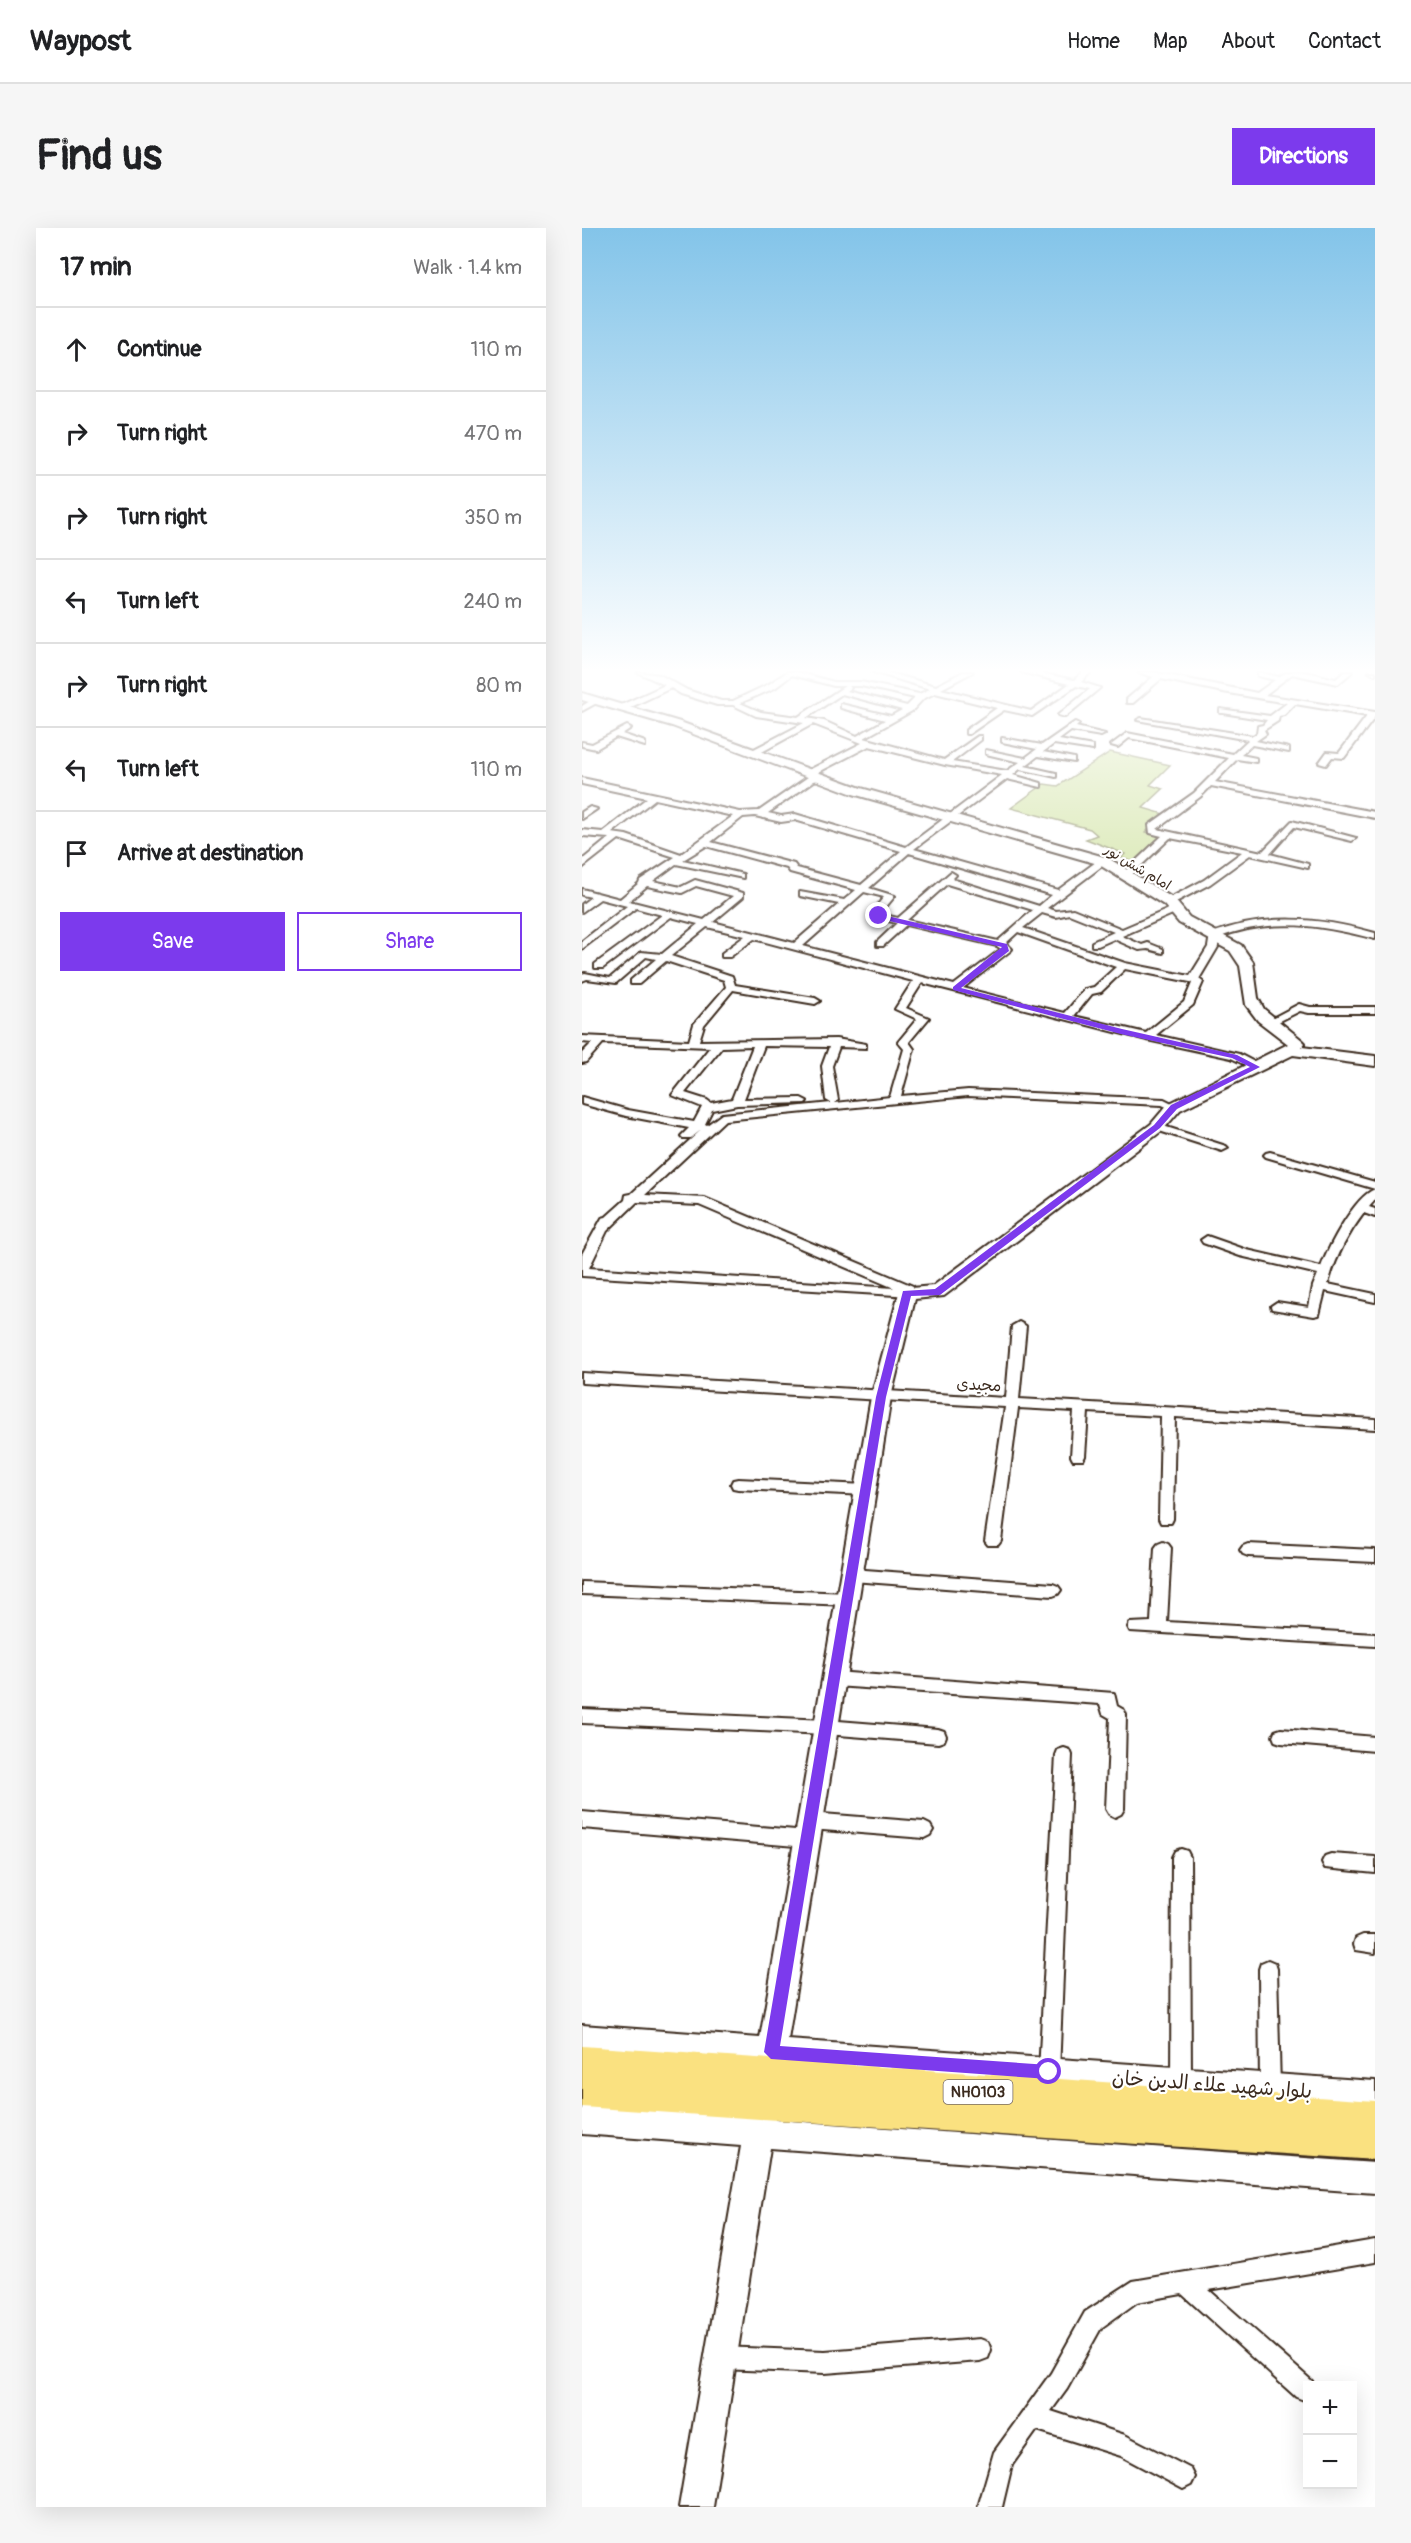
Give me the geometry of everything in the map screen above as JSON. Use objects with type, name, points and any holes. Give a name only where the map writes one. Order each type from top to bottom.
[{"type":"highway","name":"NH0103","points":[[582,2064],[765,2090],[1375,2141]]},
{"type":"highway","name":"NH0103","points":[[582,2088],[765,2090],[1375,2120]]},
{"type":"street","points":[[761,814],[812,778]]},
{"type":"street","name":"امام شش نور","points":[[824,778],[857,791],[1103,861],[1243,956],[1249,973],[1251,1000],[1258,1013],[1294,1046]]},
{"type":"street","points":[[795,947],[906,851],[1003,778]]},
{"type":"street","points":[[1018,778],[1038,785]]},
{"type":"street","points":[[1213,778],[1152,827],[1153,831],[1305,866]]},
{"type":"street","points":[[582,781],[740,815],[761,814],[778,819],[795,817],[1060,894]]},
{"type":"street","points":[[1208,783],[1375,815]]},
{"type":"street","points":[[606,834],[653,797]]},
{"type":"street","points":[[582,816],[593,808]]},
{"type":"street","points":[[622,902],[644,882],[704,843],[740,815]]},
{"type":"street","points":[[1264,855],[1292,824],[1352,838]]},
{"type":"street","points":[[582,833],[617,836],[678,859],[740,876]]},
{"type":"street","points":[[1126,875],[1168,835]]},
{"type":"street","points":[[582,865],[617,836]]},
{"type":"street","points":[[704,843],[890,896],[874,915],[1000,944],[1007,949],[955,988]]},
{"type":"street","points":[[1095,944],[1171,907],[1248,852]]},
{"type":"street","points":[[1000,944],[1103,861]]},
{"type":"street","points":[[903,923],[901,920],[963,865]]},
{"type":"street","points":[[945,880],[1056,914],[1070,911],[1142,948],[1148,946],[1160,951]]},
{"type":"street","points":[[635,982],[740,895],[695,883],[682,890],[644,882]]},
{"type":"street","points":[[582,892],[708,922],[795,947],[1147,1037],[1234,1056],[1256,1067]]},
{"type":"street","points":[[803,894],[845,903]]},
{"type":"street","points":[[582,909],[598,896]]},
{"type":"street","points":[[582,946],[635,904]]},
{"type":"street","points":[[599,966],[670,913]]},
{"type":"street","points":[[1193,980],[1213,947],[1213,936],[1233,927],[1258,921],[1294,921],[1375,936]]},
{"type":"street","points":[[880,944],[903,923]]},
{"type":"street","points":[[1017,929],[1123,966],[1198,982],[1189,1003],[1147,1037]]},
{"type":"street","points":[[726,955],[753,935]]},
{"type":"street","points":[[582,978],[585,976],[612,981],[644,954],[664,957],[728,978],[731,987]]},
{"type":"street","points":[[1068,1017],[1089,992],[1097,990],[1123,966]]},
{"type":"street","points":[[895,1094],[909,1049],[903,1042],[924,1018],[900,1009],[919,979]]},
{"type":"street","points":[[731,987],[815,1001]]},
{"type":"street","points":[[693,1044],[699,1024],[731,987]]},
{"type":"street","points":[[1270,1022],[1299,1007],[1310,1010],[1375,1010]]},
{"type":"street","points":[[582,1039],[598,1042],[693,1044],[760,1042],[809,1045],[836,1042],[862,1046]]},
{"type":"street","points":[[582,1060],[598,1042]]},
{"type":"street","points":[[708,1107],[703,1102],[678,1095],[719,1042]]},
{"type":"street","points":[[737,1102],[760,1042]]},
{"type":"street","points":[[832,1100],[827,1066],[836,1042]]},
{"type":"street","points":[[708,1107],[737,1102],[832,1100],[895,1094],[968,1093],[1169,1105],[1256,1067],[1294,1046],[1375,1054]]},
{"type":"street","points":[[1294,1046],[1375,1061]]},
{"type":"street","points":[[895,1094],[722,1117],[703,1127],[678,1143],[601,1229],[587,1246],[582,1271],[937,1292],[1157,1127],[1169,1105]]},
{"type":"street","points":[[582,1100],[626,1113],[703,1127]]},
{"type":"street","points":[[703,1127],[708,1107]]},
{"type":"street","points":[[1157,1127],[1222,1148]]},
{"type":"street","points":[[1270,1155],[1375,1186]]},
{"type":"street","points":[[1276,1306],[1314,1312],[1324,1272],[1360,1209],[1375,1193]]},
{"type":"street","points":[[601,1229],[613,1208],[631,1198],[701,1201],[910,1292]]},
{"type":"street","points":[[1360,1209],[1375,1213]]},
{"type":"street","points":[[1207,1240],[1244,1254],[1324,1272]]},
{"type":"street","points":[[1319,1286],[1375,1298]]},
{"type":"street","points":[[696,2507],[881,1397],[910,1292]]},
{"type":"street","points":[[993,1541],[1012,1404],[1018,1326]]},
{"type":"street","name":"مجیدی","points":[[582,1378],[1375,1424]]},
{"type":"street","points":[[1078,1456],[1082,1408]]},
{"type":"street","points":[[1166,1519],[1168,1413]]},
{"type":"street","points":[[738,1484],[866,1490]]},
{"type":"street","points":[[1159,1628],[1163,1548]]},
{"type":"street","points":[[1248,1550],[1375,1556]]},
{"type":"street","points":[[852,1575],[1053,1590]]},
{"type":"street","points":[[582,1588],[848,1599]]},
{"type":"street","points":[[1136,1627],[1375,1640]]},
{"type":"street","points":[[835,1679],[1108,1698],[1109,1709],[1118,1715],[1115,1809]]},
{"type":"street","points":[[582,1716],[826,1727],[938,1736]]},
{"type":"street","points":[[1281,1736],[1375,1743]]},
{"type":"street","points":[[1049,2072],[1064,1755]]},
{"type":"street","points":[[582,1820],[809,1830],[924,1830]]},
{"type":"street","points":[[1181,1857],[1181,2082]]},
{"type":"street","points":[[1330,1862],[1375,1865]]},
{"type":"street","points":[[1268,1969],[1270,2088]]},
{"type":"street","points":[[582,2038],[765,2090],[1375,2178]]},
{"type":"street","name":"بلوار شهید علاء الدین خان","points":[[765,2090],[1049,2072],[1375,2095]]},
{"type":"street","points":[[582,2120],[765,2090]]},
{"type":"street","points":[[990,2507],[1002,2460],[1059,2380],[1093,2320],[1133,2292],[1375,2251]]},
{"type":"street","points":[[1185,2283],[1303,2388]]},
{"type":"street","points":[[720,2358],[825,2362],[980,2350]]},
{"type":"street","points":[[1032,2417],[1125,2446],[1183,2477]]},
{"type":"green space","points":[[1070,778],[1157,778],[1150,785],[1163,789],[1143,808],[1164,814],[1146,832],[1160,837],[1134,862],[1121,858],[1125,854],[1086,839],[1097,835],[1090,829],[1011,808],[1044,784],[1058,786]]},
{"type":"route","points":[[879,916],[1005,946],[1007,949],[955,988],[962,991],[1121,1031],[1234,1056],[1256,1067],[1174,1107],[1157,1127],[937,1292],[907,1293],[881,1397],[771,2052],[1049,2072]]}]
